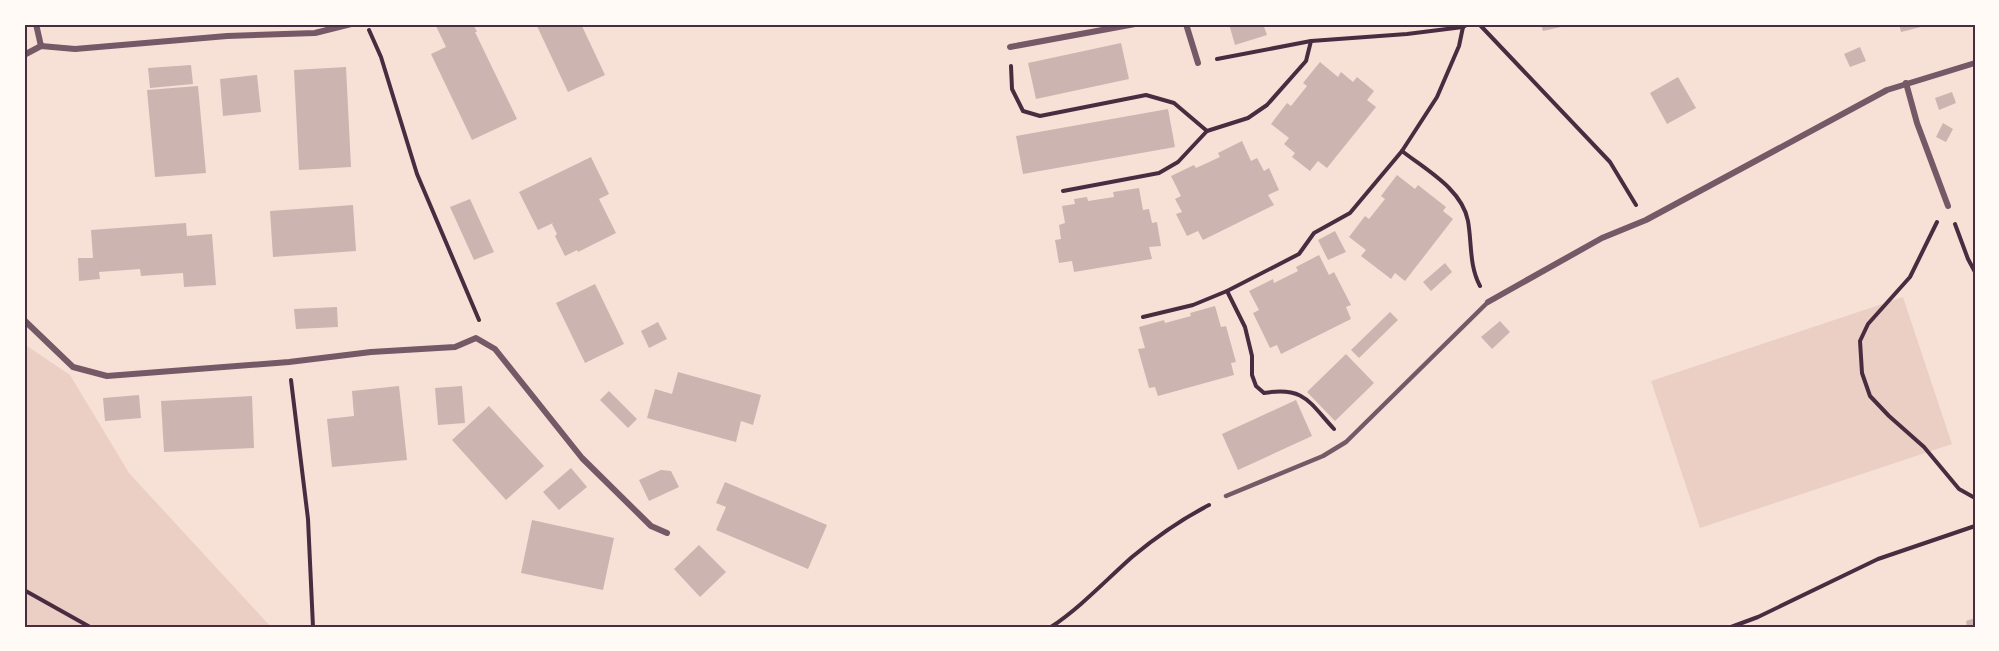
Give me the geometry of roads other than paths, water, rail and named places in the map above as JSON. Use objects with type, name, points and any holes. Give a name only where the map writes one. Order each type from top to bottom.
[{"type":"street","points":[[36,24],[41,46]]},
{"type":"street","points":[[24,55],[41,46],[75,49],[227,36],[315,33],[351,24]]},
{"type":"street","points":[[1010,47],[1135,24]]},
{"type":"street","points":[[1186,24],[1198,63]]},
{"type":"street","points":[[1488,302],[1602,238],[1646,220],[1887,90],[1975,63]]},
{"type":"street","points":[[1906,83],[1917,123],[1948,206]]},
{"type":"street","points":[[24,320],[73,367],[107,376],[289,362],[371,352],[455,347],[476,338],[495,349],[582,458],[651,526],[667,533]]},
{"type":"lane","points":[[1226,496],[1323,456],[1346,442],[1488,302]]}]
